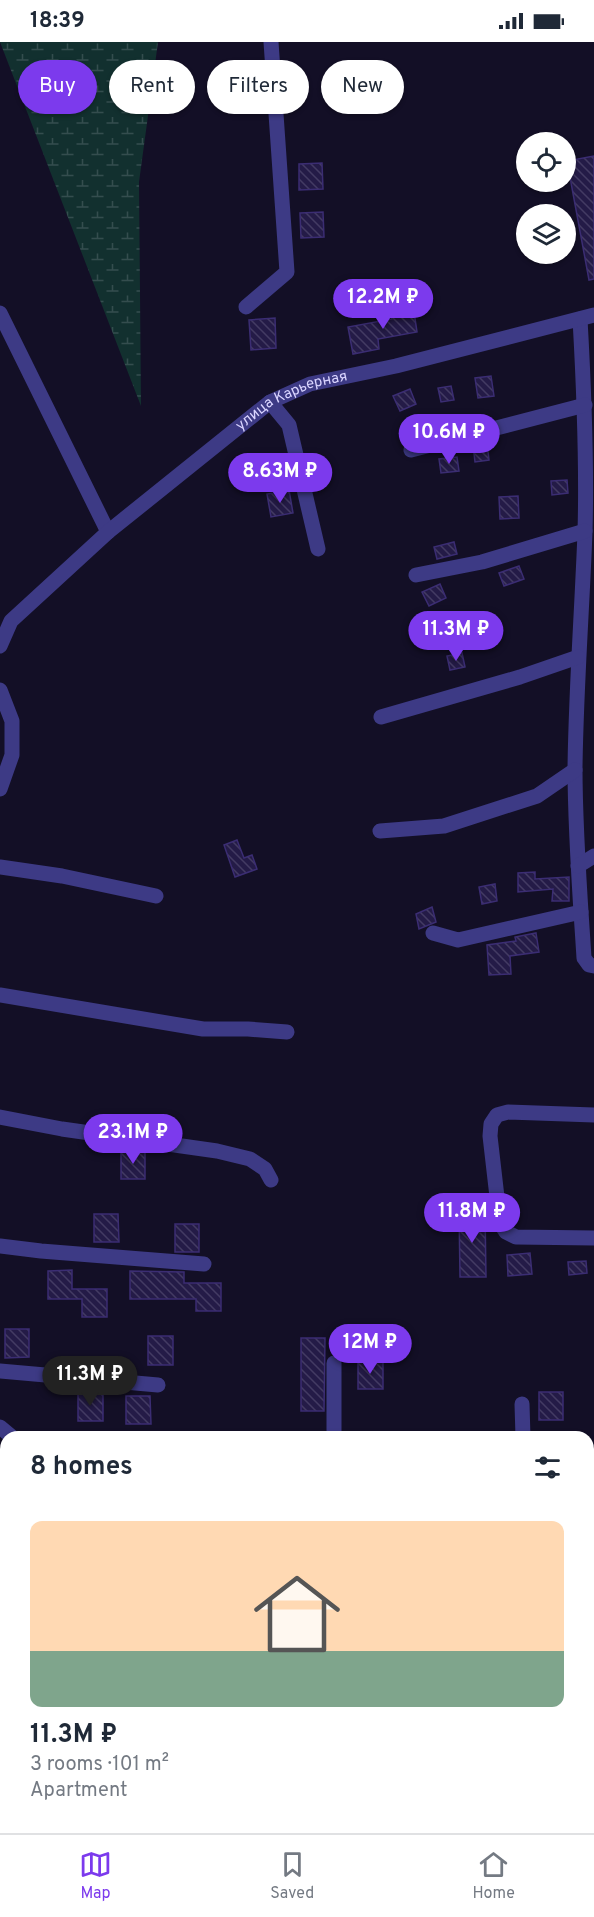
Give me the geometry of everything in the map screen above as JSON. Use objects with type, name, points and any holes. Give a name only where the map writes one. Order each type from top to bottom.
[{"type":"street","points":[[246,307],[287,272],[271,42]]},
{"type":"street","points":[[0,313],[108,532]]},
{"type":"street","points":[[587,317],[590,509],[585,531],[587,634],[578,657],[575,770],[584,958],[589,966],[594,966]]},
{"type":"street","name":"улица Карьерная","points":[[0,646],[11,621],[108,532],[270,402],[310,384],[396,366],[587,317]]},
{"type":"street","points":[[411,450],[588,396]]},
{"type":"street","points":[[270,402],[289,425],[318,549]]},
{"type":"street","points":[[416,574],[482,562],[585,531]]},
{"type":"street","points":[[381,717],[578,657]]},
{"type":"street","points":[[0,690],[12,721],[12,755],[0,789]]},
{"type":"street","points":[[380,831],[444,826],[537,796],[575,770]]},
{"type":"street","points":[[578,866],[594,856]]},
{"type":"street","points":[[0,867],[62,876],[156,896]]},
{"type":"street","points":[[433,933],[458,940],[581,912]]},
{"type":"street","points":[[0,995],[203,1029],[287,1032]]},
{"type":"street","points":[[594,1115],[508,1112],[496,1115],[491,1124],[490,1136],[500,1223],[506,1232],[516,1237],[594,1238]]},
{"type":"street","points":[[0,1117],[62,1129],[217,1151],[250,1159],[265,1169],[272,1180]]},
{"type":"street","points":[[0,1246],[204,1264]]},
{"type":"street","points":[[334,1364],[334,1431]]},
{"type":"street","points":[[0,1371],[158,1385]]},
{"type":"street","points":[[522,1404],[523,1431]]},
{"type":"green space","points":[[0,42],[158,42],[156,60],[109,60],[109,114],[148,114],[139,182],[141,406],[28,114],[97,114],[97,60],[18,60],[18,88]]},
{"type":"building","points":[[594,156],[594,279],[589,280],[573,192],[576,192],[576,159]]},
{"type":"building","points":[[322,163],[323,189],[299,190],[299,164]]},
{"type":"building","points":[[323,212],[324,237],[301,238],[300,213]]},
{"type":"building","points":[[413,305],[417,332],[378,339],[379,349],[353,354],[348,327],[392,319],[390,309]]},
{"type":"building","points":[[275,318],[276,348],[251,350],[249,320]]},
{"type":"building","points":[[491,376],[494,396],[478,398],[475,378]]},
{"type":"building","points":[[451,386],[454,400],[441,402],[438,388]]},
{"type":"building","points":[[410,389],[416,404],[400,411],[393,396]]},
{"type":"building","points":[[487,443],[489,460],[475,462],[473,445]]},
{"type":"building","points":[[457,457],[459,471],[441,473],[439,459]]},
{"type":"building","points":[[567,480],[568,493],[552,495],[551,481]]},
{"type":"building","points":[[289,490],[293,513],[271,517],[267,494]]},
{"type":"building","points":[[518,496],[519,518],[500,519],[499,497]]},
{"type":"building","points":[[454,542],[457,554],[437,559],[434,547]]},
{"type":"building","points":[[519,566],[524,579],[504,586],[499,573]]},
{"type":"building","points":[[440,584],[446,598],[429,606],[422,592]]},
{"type":"building","points":[[462,653],[465,667],[450,670],[447,656]]},
{"type":"building","points":[[237,840],[244,858],[252,855],[257,869],[235,877],[224,845]]},
{"type":"building","points":[[535,872],[535,879],[569,877],[569,901],[552,901],[553,889],[518,892],[518,873]]},
{"type":"building","points":[[495,884],[497,901],[482,904],[479,887]]},
{"type":"building","points":[[432,907],[436,922],[419,929],[416,914]]},
{"type":"building","points":[[536,933],[539,952],[510,956],[511,974],[489,975],[487,945],[516,941],[515,937]]},
{"type":"building","points":[[121,1151],[145,1151],[145,1179],[121,1179]]},
{"type":"building","points":[[459,1210],[485,1210],[486,1277],[460,1277]]},
{"type":"building","points":[[94,1214],[118,1214],[119,1242],[94,1242]]},
{"type":"building","points":[[175,1224],[199,1224],[199,1252],[175,1252]]},
{"type":"building","points":[[530,1253],[532,1274],[508,1276],[507,1255]]},
{"type":"building","points":[[586,1261],[587,1273],[569,1275],[568,1262]]},
{"type":"building","points":[[72,1270],[72,1289],[107,1289],[107,1317],[82,1317],[82,1299],[48,1299],[48,1271]]},
{"type":"building","points":[[130,1271],[184,1272],[184,1283],[221,1283],[221,1311],[196,1311],[196,1299],[130,1299]]},
{"type":"building","points":[[5,1329],[29,1329],[29,1357],[5,1358]]},
{"type":"building","points":[[148,1336],[173,1336],[173,1365],[148,1365]]},
{"type":"building","points":[[301,1338],[325,1338],[324,1411],[301,1411]]},
{"type":"building","points":[[358,1361],[383,1361],[383,1389],[358,1389]]},
{"type":"building","points":[[539,1392],[563,1392],[563,1420],[539,1420]]},
{"type":"building","points":[[78,1393],[103,1393],[103,1421],[78,1421]]},
{"type":"building","points":[[126,1396],[150,1396],[151,1424],[126,1424]]}]
